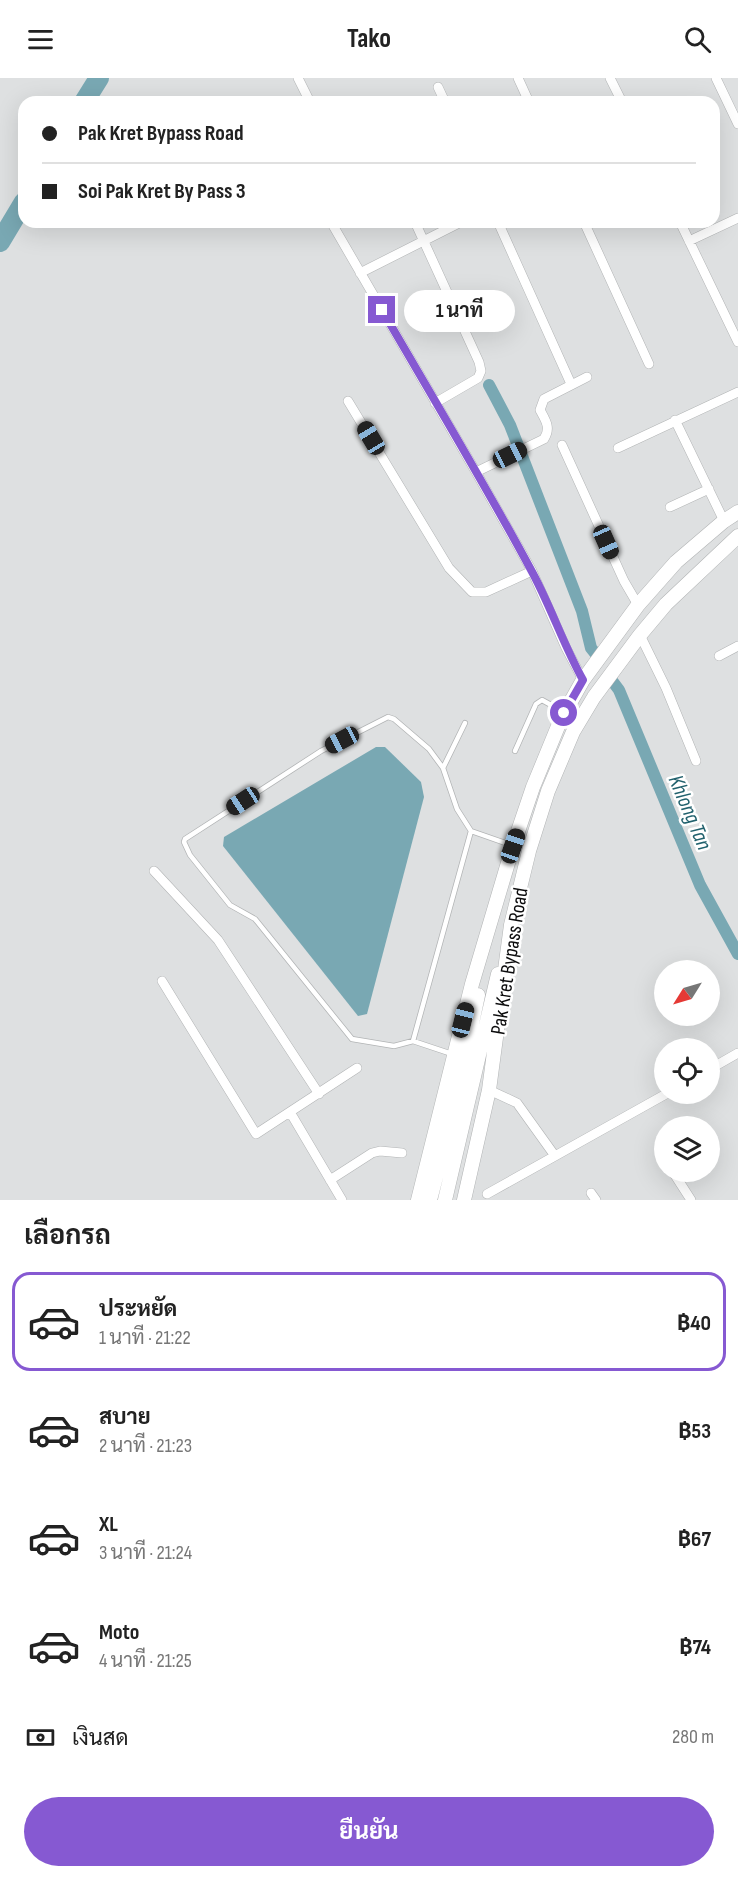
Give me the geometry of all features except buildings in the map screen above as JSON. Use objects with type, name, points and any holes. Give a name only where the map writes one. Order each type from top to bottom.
[{"type":"main road","name":"Pak Kret Bypass Road","points":[[418,1200],[472,984],[513,846],[533,787],[564,713],[583,680],[638,605],[676,562],[738,512]]},
{"type":"main road","name":"Pak Kret Bypass Road","points":[[464,1200],[489,1090],[511,925],[529,851],[548,791],[573,732],[594,698],[640,635],[666,604],[736,542]]},
{"type":"main road","points":[[430,1200],[447,1161],[511,925]]},
{"type":"main road","points":[[445,1200],[447,1161],[489,929]]},
{"type":"street","points":[[298,78],[307,96]]},
{"type":"street","points":[[518,78],[526,96]]},
{"type":"street","points":[[610,78],[619,96]]},
{"type":"street","points":[[716,78],[738,124]]},
{"type":"street","points":[[438,87],[442,96]]},
{"type":"street","points":[[720,226],[738,218]]},
{"type":"street","points":[[334,228],[532,571],[583,680]]},
{"type":"street","points":[[418,228],[479,362],[481,371],[478,378],[435,403]]},
{"type":"street","points":[[360,273],[449,228]]},
{"type":"street","points":[[501,228],[571,384]]},
{"type":"street","points":[[587,228],[649,364]]},
{"type":"street","points":[[683,228],[738,342]]},
{"type":"street","points":[[689,241],[717,228]]},
{"type":"street","points":[[476,471],[544,439],[548,427],[540,410],[541,403],[548,395],[587,377]]},
{"type":"street","points":[[618,448],[738,392]]},
{"type":"street","points":[[348,401],[449,568],[472,592],[486,592],[532,571]]},
{"type":"street","points":[[675,420],[724,521]]},
{"type":"street","points":[[562,445],[624,581],[638,605]]},
{"type":"street","points":[[670,507],[709,489]]},
{"type":"street","points":[[640,635],[666,688],[696,761]]},
{"type":"street","points":[[718,656],[738,646]]},
{"type":"street","points":[[154,871],[218,940],[319,1094]]},
{"type":"street","points":[[162,981],[256,1134],[357,1068]]},
{"type":"street","points":[[720,1063],[738,1053]]},
{"type":"street","points":[[489,1090],[517,1103],[555,1156]]},
{"type":"street","points":[[487,1194],[654,1101]]},
{"type":"street","points":[[290,1112],[342,1200]]},
{"type":"street","points":[[330,1180],[372,1153],[380,1151],[402,1153]]},
{"type":"street","points":[[679,1182],[691,1200]]},
{"type":"lane","points":[[515,751],[536,704],[540,701],[564,713]]},
{"type":"lane","points":[[454,1055],[413,1041],[394,1046],[352,1038],[255,919],[230,905],[190,855],[184,842],[185,839],[321,751],[384,717],[394,719],[429,748],[443,768],[457,809],[471,831],[513,846]]},
{"type":"lane","points":[[443,768],[465,723]]},
{"type":"lane","points":[[413,1041],[471,831]]},
{"type":"water","points":[[376,747],[385,747],[421,782],[424,797],[367,1014],[358,1016],[223,846],[224,837]]},
{"type":"waterway","points":[[88,96],[99,78]]},
{"type":"waterway","points":[[0,242],[18,212]]},
{"type":"waterway","name":"Khlong Tan","points":[[489,385],[510,425],[582,611],[591,648],[595,653]]},
{"type":"waterway","name":"Khlong Tan","points":[[613,682],[619,690],[700,885],[738,954]]},
{"type":"route","points":[[382,310],[532,571],[558,631],[583,680],[564,713]]}]
